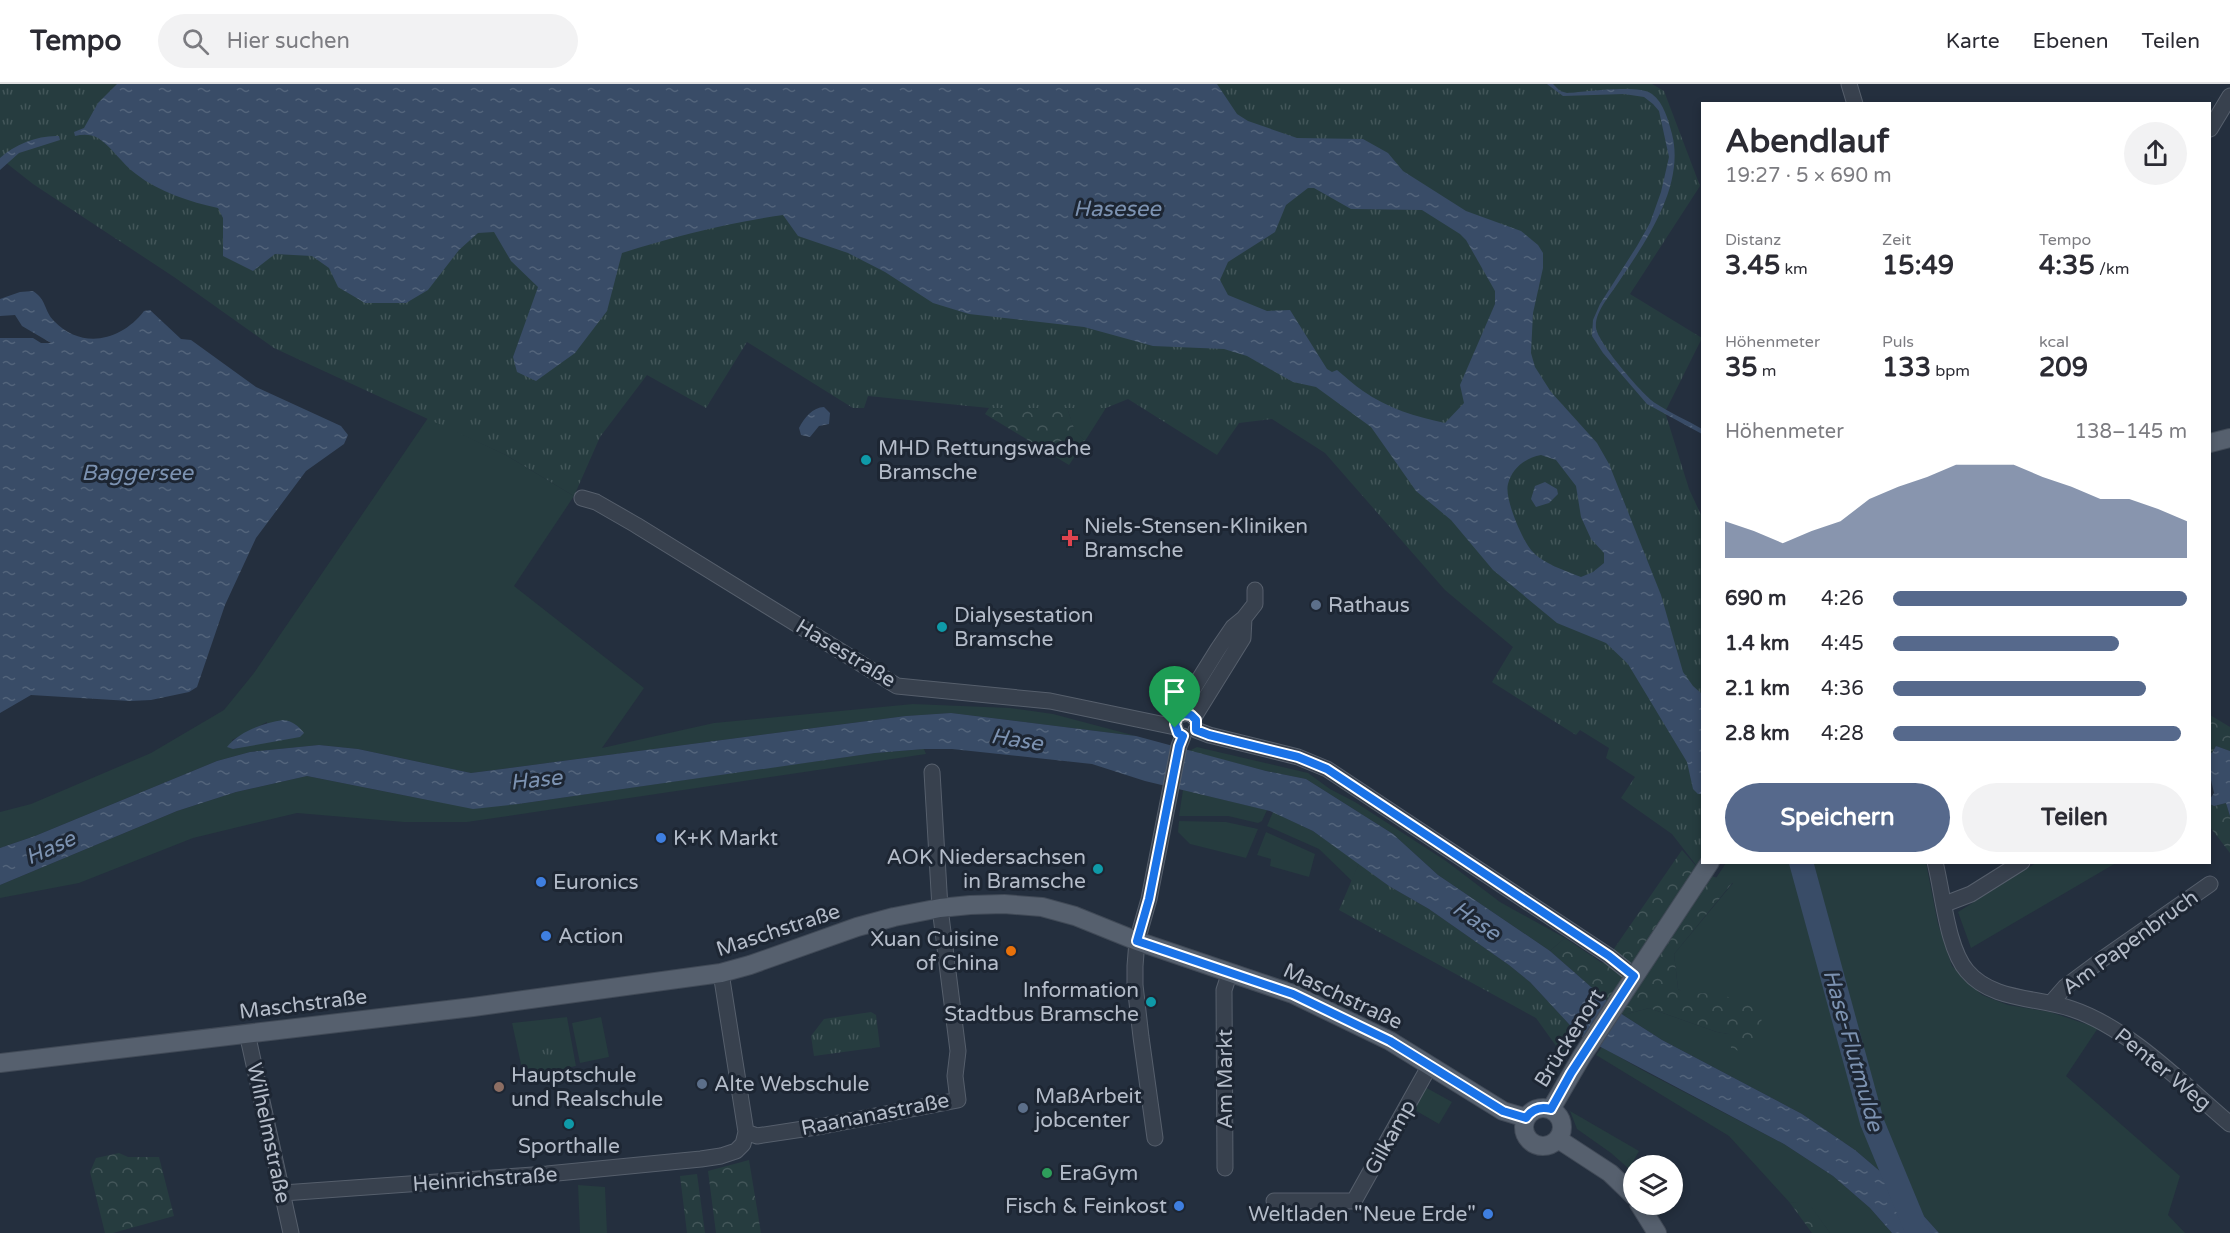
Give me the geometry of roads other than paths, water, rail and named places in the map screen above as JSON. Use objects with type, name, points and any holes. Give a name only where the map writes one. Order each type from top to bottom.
[{"type":"main road","points":[[2211,443],[2230,438]]},
{"type":"main road","name":"Brückenort","points":[[1551,1109],[1582,1056],[1709,864]]},
{"type":"main road","name":"Maschstraße","points":[[0,1063],[473,1007],[722,973],[894,916],[940,908],[1004,904],[1042,907],[1075,916],[1227,981],[1293,994],[1390,1041],[1503,1111],[1526,1118]]},
{"type":"main road","points":[[1551,1109],[1560,1117],[1562,1123],[1563,1128],[1558,1139],[1547,1146],[1534,1145],[1525,1136],[1526,1118],[1534,1110],[1551,1109]]},
{"type":"main road","points":[[1558,1139],[1610,1173],[1623,1185]]},
{"type":"main road","points":[[1646,1215],[1657,1233]]},
{"type":"street","points":[[1849,84],[1854,102]]},
{"type":"street","points":[[2211,127],[2230,96]]},
{"type":"street","name":"Hasestraße","points":[[582,498],[596,502],[636,525],[897,686],[1050,701],[1185,728],[1298,757],[1327,769],[1609,956],[1634,976]]},
{"type":"street","points":[[1155,1138],[1135,985],[1137,941],[1149,899],[1168,800],[1185,728],[1185,702],[1233,627],[1244,618],[1254,604],[1255,590]]},
{"type":"street","points":[[932,772],[940,908]]},
{"type":"street","name":"Penter Weg","points":[[1935,864],[1958,957],[1967,971],[1980,984],[2005,994],[2051,1003],[2100,1020],[2121,1032],[2230,1124]]},
{"type":"street","points":[[1945,904],[1971,894],[2019,864]]},
{"type":"street","name":"Am Papenbruch","points":[[2051,1003],[2065,987],[2210,884]]},
{"type":"street","name":"Raananastraße","points":[[746,1132],[757,1136],[958,1100],[955,1076],[958,1051],[940,908]]},
{"type":"street","points":[[722,973],[746,1132]]},
{"type":"street","name":"Am Markt","points":[[1225,1168],[1227,981]]},
{"type":"street","name":"Wilhelmstraße","points":[[247,1033],[291,1233]]},
{"type":"street","name":"Gilkamp","points":[[1274,1201],[1354,1201],[1430,1065]]},
{"type":"street","name":"Heinrichstraße","points":[[283,1193],[547,1174],[721,1156],[736,1151],[743,1144],[746,1132]]},
{"type":"water","name":"Hasesee","points":[[117,84],[1217,84],[1237,114],[1248,121],[1297,138],[1363,139],[1388,153],[1403,171],[1466,211],[1521,231],[1538,245],[1543,253],[1543,268],[1533,313],[1531,353],[1535,367],[1551,392],[1597,443],[1609,464],[1661,595],[1683,672],[1701,693],[1701,794],[1693,789],[1687,762],[1628,664],[1606,643],[1557,623],[1493,570],[1451,520],[1416,491],[1371,427],[1316,387],[1293,382],[1247,356],[1224,349],[1153,346],[1084,327],[969,314],[933,303],[885,272],[848,253],[798,236],[783,215],[701,231],[622,253],[607,311],[575,353],[536,381],[517,372],[513,357],[538,287],[511,261],[494,232],[478,233],[459,250],[428,290],[406,303],[365,303],[338,287],[329,268],[312,256],[275,254],[253,271],[223,256],[223,218],[218,208],[186,199],[155,186],[131,170],[98,138],[87,135],[75,136],[74,132],[84,128],[98,103]],"holes":[[[1308,188],[1314,188],[1351,209],[1422,210],[1466,240],[1495,291],[1495,304],[1460,385],[1464,403],[1445,423],[1392,407],[1363,391],[1337,370],[1332,372],[1327,369],[1290,310],[1267,311],[1228,295],[1220,280],[1228,262],[1275,232],[1286,205]],[[1541,455],[1556,460],[1576,486],[1581,517],[1591,539],[1604,553],[1604,563],[1593,572],[1581,577],[1541,559],[1531,550],[1515,518],[1507,490],[1513,473],[1525,461]]]},
{"type":"water","points":[[1547,84],[1553,84],[1560,91],[1567,93],[1624,89],[1645,91],[1660,102],[1665,112],[1675,153],[1668,192],[1652,230],[1601,309],[1596,328],[1604,345],[1641,390],[1655,403],[1701,428],[1701,433],[1647,404],[1603,353],[1592,336],[1593,320],[1600,304],[1650,223],[1661,192],[1669,157],[1659,111],[1644,97],[1624,94],[1563,96]]},
{"type":"water","points":[[59,136],[60,140],[19,153],[0,170],[0,158],[13,149],[35,139]]},
{"type":"water","name":"Baggersee","points":[[33,291],[41,298],[54,321],[77,336],[89,338],[113,335],[135,321],[144,311],[150,310],[181,339],[191,340],[256,387],[341,426],[348,435],[344,444],[306,471],[256,538],[225,605],[197,687],[189,692],[151,700],[130,701],[31,695],[0,713],[0,338],[33,338],[41,343],[51,343],[22,326],[15,315],[0,316],[0,299],[20,292]]},
{"type":"water","points":[[824,407],[830,413],[829,424],[819,426],[810,437],[801,435],[799,428],[806,417],[816,409]]},
{"type":"water","points":[[1545,482],[1557,489],[1558,494],[1549,503],[1536,507],[1531,499],[1535,486]]},
{"type":"water","name":"Hase","points":[[951,713],[1136,736],[1266,771],[1306,779],[1393,834],[1438,875],[1550,951],[1623,1015],[1662,1040],[1802,1114],[1855,1150],[1895,1184],[1939,1233],[1892,1233],[1870,1208],[1833,1176],[1784,1144],[1580,1036],[1530,982],[1509,965],[1429,909],[1389,886],[1313,831],[1270,811],[1145,781],[1092,764],[952,749],[924,749],[875,753],[473,809],[307,776],[236,792],[177,811],[0,885],[0,848],[35,836],[217,761],[250,752],[319,745],[358,749],[471,773],[906,716]]},
{"type":"water","points":[[283,720],[295,724],[304,733],[300,737],[233,749],[227,747],[239,736],[253,729]]},
{"type":"water","points":[[2216,746],[2230,751],[2230,816],[2226,803],[2211,804],[2214,793],[2211,780],[2212,753]]},
{"type":"waterway","name":"Hase-Flutmulde","points":[[1802,864],[1872,1122],[1918,1233]]},
{"type":"place","name":"MHD Rettungswache Bramsche","points":[[866,460]]},
{"type":"place","name":"Niels-Stensen-Kliniken Bramsche","points":[[1070,538]]},
{"type":"place","name":"Rathaus","points":[[1316,605]]},
{"type":"place","name":"Dialysestation Bramsche","points":[[942,627]]},
{"type":"place","name":"K+K Markt","points":[[661,838]]},
{"type":"place","name":"AOK Niedersachsen in Bramsche","points":[[1098,869]]},
{"type":"place","name":"Euronics","points":[[541,882]]},
{"type":"place","name":"Action","points":[[546,936]]},
{"type":"place","name":"Xuan Cuisine of China","points":[[1011,951]]},
{"type":"place","name":"Information Stadtbus Bramsche","points":[[1151,1002]]},
{"type":"place","name":"Alte Webschule","points":[[702,1084]]},
{"type":"place","name":"Hauptschule und Realschule","points":[[499,1087]]},
{"type":"place","name":"MaßArbeit jobcenter","points":[[1023,1108]]},
{"type":"place","name":"Sporthalle","points":[[569,1124]]},
{"type":"place","name":"EraGym","points":[[1047,1173]]},
{"type":"place","name":"Fisch & Feinkost","points":[[1179,1206]]},
{"type":"place","name":"Weltladen \"Neue Erde\"","points":[[1488,1214]]}]
